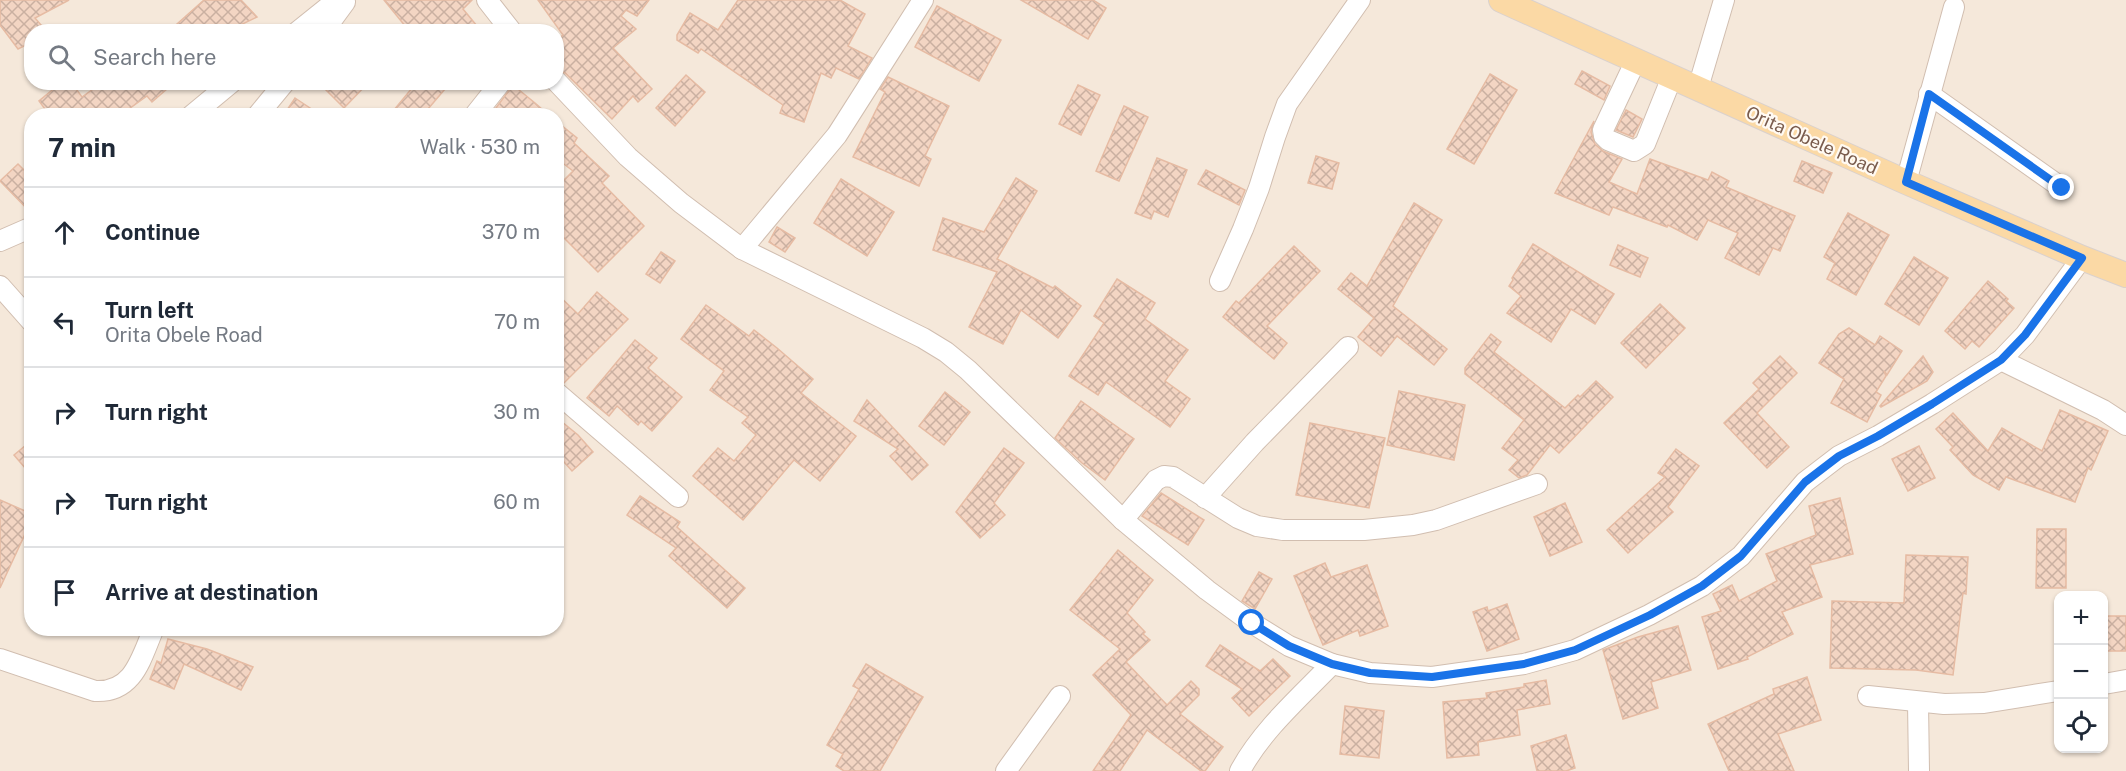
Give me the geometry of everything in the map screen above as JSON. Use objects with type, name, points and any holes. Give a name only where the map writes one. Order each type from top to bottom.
[{"type":"main road","name":"Orita Obele Road","points":[[1501,0],[1906,182],[2082,258],[2126,274]]},
{"type":"street","points":[[307,24],[337,0]]},
{"type":"street","points":[[329,24],[346,0]]},
{"type":"street","points":[[487,0],[506,24]]},
{"type":"street","points":[[742,249],[837,135],[923,0]]},
{"type":"street","points":[[1220,281],[1251,208],[1287,104],[1360,0]]},
{"type":"street","points":[[1698,88],[1724,0]]},
{"type":"street","points":[[1906,182],[1954,7]]},
{"type":"street","points":[[1636,60],[1603,130],[1608,140],[1634,151],[1645,144],[1672,76]]},
{"type":"street","points":[[564,89],[628,157],[681,203],[742,249],[923,338],[946,352],[968,370],[1123,520],[1207,590],[1252,623],[1289,646],[1332,664],[1370,673],[1432,677],[1524,664],[1575,650],[1650,615],[1702,586],[1741,556],[1805,482],[1839,456],[1914,414],[2001,360],[2025,335],[2082,258]]},
{"type":"street","points":[[200,108],[222,90]]},
{"type":"street","points":[[264,108],[278,90]]},
{"type":"street","points":[[480,108],[495,90]]},
{"type":"street","points":[[1929,94],[2062,188]]},
{"type":"street","points":[[0,241],[24,230]]},
{"type":"street","points":[[0,286],[24,313]]},
{"type":"street","points":[[1205,498],[1255,442],[1348,348]]},
{"type":"street","points":[[2001,360],[2103,410],[2126,425]]},
{"type":"street","points":[[564,399],[678,497]]},
{"type":"street","points":[[1123,520],[1156,480],[1164,476],[1173,477],[1238,518],[1257,526],[1284,531],[1364,530],[1413,525],[1436,520],[1537,484]]},
{"type":"street","points":[[0,659],[95,691],[108,692],[122,687],[131,676],[150,636]]},
{"type":"street","points":[[1240,771],[1250,753],[1269,730],[1332,664]]},
{"type":"street","points":[[2108,683],[2126,680]]},
{"type":"street","points":[[1868,696],[1944,704],[1984,703],[2054,692]]},
{"type":"street","points":[[1006,771],[1060,696]]},
{"type":"street","points":[[1918,702],[1919,771]]},
{"type":"shaded area","points":[[0,0],[2126,0],[2126,771],[0,771]]},
{"type":"building","points":[[0,0],[69,0],[35,18],[40,24],[24,24],[24,46],[18,49],[0,25]]},
{"type":"building","points":[[204,0],[241,0],[257,17],[243,24],[177,24]]},
{"type":"building","points":[[384,0],[472,0],[463,9],[475,24],[404,24]]},
{"type":"building","points":[[538,0],[649,0],[637,16],[626,10],[621,16],[636,29],[613,48],[652,89],[638,102],[633,96],[612,119],[564,73],[564,24],[555,24]]},
{"type":"building","points":[[738,0],[840,0],[865,14],[848,46],[872,58],[859,79],[836,68],[831,78],[821,73],[804,122],[780,113],[783,105],[701,49],[698,53],[677,40],[677,35],[690,13],[718,30]]},
{"type":"building","points":[[1021,0],[1093,0],[1106,8],[1088,39]]},
{"type":"building","points":[[937,6],[1001,40],[979,81],[915,47]]},
{"type":"building","points":[[1582,71],[1610,86],[1604,100],[1575,84]]},
{"type":"building","points":[[1490,74],[1517,90],[1474,164],[1447,149]]},
{"type":"building","points":[[686,75],[705,92],[675,126],[656,108]]},
{"type":"building","points":[[888,77],[949,106],[925,156],[931,159],[919,186],[853,157],[885,92],[880,89]]},
{"type":"building","points":[[1078,85],[1100,95],[1081,135],[1059,124]]},
{"type":"building","points":[[52,90],[77,90],[82,97],[92,90],[166,90],[152,102],[147,96],[130,108],[44,108],[39,101]]},
{"type":"building","points":[[326,90],[361,90],[344,108]]},
{"type":"building","points":[[410,90],[444,90],[429,108],[396,108]]},
{"type":"building","points":[[509,90],[519,90],[540,108],[496,108]]},
{"type":"building","points":[[295,98],[310,108],[288,108]]},
{"type":"building","points":[[1124,106],[1148,117],[1119,181],[1096,171]]},
{"type":"building","points":[[1626,110],[1642,119],[1633,137],[1616,130]]},
{"type":"building","points":[[1594,121],[1591,132],[1595,144],[1603,151],[1622,159],[1609,182],[1637,194],[1650,159],[1708,180],[1712,172],[1729,181],[1726,187],[1795,216],[1780,251],[1773,248],[1759,275],[1725,258],[1738,233],[1708,220],[1697,240],[1668,225],[1667,227],[1613,207],[1609,215],[1555,193]]},
{"type":"building","points":[[564,127],[577,138],[574,143],[609,176],[602,183],[644,226],[598,272],[564,238],[564,180],[573,171],[564,164]]},
{"type":"building","points":[[1316,156],[1339,163],[1332,189],[1308,183]]},
{"type":"building","points":[[1157,158],[1187,170],[1168,217],[1154,211],[1151,219],[1135,213]]},
{"type":"building","points":[[1802,161],[1832,173],[1823,193],[1794,181]]},
{"type":"building","points":[[18,164],[24,170],[24,206],[0,181]]},
{"type":"building","points":[[1206,170],[1245,190],[1239,205],[1198,184]]},
{"type":"building","points":[[1016,178],[1037,191],[997,259],[1053,288],[1055,286],[1081,306],[1058,338],[1021,310],[1003,344],[969,327],[997,272],[933,250],[943,218],[984,232]]},
{"type":"building","points":[[841,179],[894,212],[867,256],[814,223]]},
{"type":"building","points":[[1414,203],[1442,220],[1393,306],[1447,349],[1434,365],[1397,336],[1381,356],[1358,337],[1374,318],[1338,289],[1351,273],[1367,286]]},
{"type":"building","points":[[1848,213],[1889,235],[1856,295],[1827,279],[1835,263],[1824,257]]},
{"type":"building","points":[[777,227],[795,238],[785,252],[769,242]]},
{"type":"building","points":[[1533,244],[1614,294],[1595,324],[1571,309],[1551,342],[1507,313],[1521,296],[1509,286],[1512,278]]},
{"type":"building","points":[[1618,245],[1648,258],[1640,277],[1610,265]]},
{"type":"building","points":[[1294,246],[1320,271],[1267,326],[1287,343],[1274,359],[1223,317],[1236,301],[1239,303]]},
{"type":"building","points":[[661,252],[675,261],[660,283],[646,274]]},
{"type":"building","points":[[1914,257],[1948,278],[1919,325],[1885,304]]},
{"type":"building","points":[[1117,279],[1155,303],[1145,319],[1188,350],[1165,381],[1190,399],[1170,427],[1106,382],[1098,395],[1069,376],[1104,323],[1094,316]]},
{"type":"building","points":[[1988,281],[2008,299],[2006,301],[2014,308],[1979,347],[1972,341],[1965,349],[1945,331]]},
{"type":"building","points":[[597,292],[628,319],[564,383],[564,301],[578,314]]},
{"type":"building","points":[[1660,304],[1685,328],[1646,368],[1621,343]]},
{"type":"building","points":[[706,305],[749,336],[754,330],[813,379],[801,393],[856,436],[820,481],[794,460],[743,520],[693,476],[718,448],[734,461],[756,435],[742,423],[748,417],[710,390],[724,371],[681,339]]},
{"type":"building","points":[[1849,328],[1875,345],[1880,336],[1902,351],[1887,375],[1884,371],[1886,376],[1876,392],[1881,395],[1867,422],[1831,403],[1844,379],[1819,363],[1839,334]]},
{"type":"building","points":[[1491,334],[1501,342],[1494,352],[1565,408],[1596,381],[1613,397],[1559,453],[1550,445],[1527,475],[1519,478],[1509,470],[1518,460],[1502,448],[1524,420],[1465,374],[1465,368]]},
{"type":"building","points":[[635,340],[657,358],[648,368],[682,397],[652,431],[641,421],[638,425],[617,406],[609,416],[587,398]]},
{"type":"building","points":[[1780,356],[1797,373],[1757,413],[1789,447],[1767,468],[1724,423],[1759,389],[1753,383]]},
{"type":"building","points":[[1923,356],[1933,372],[1927,381],[1881,407],[1880,406]]},
{"type":"building","points":[[1399,391],[1465,405],[1454,460],[1387,445]]},
{"type":"building","points":[[945,392],[970,412],[944,445],[919,426]]},
{"type":"building","points":[[867,400],[928,465],[912,480],[890,456],[898,449],[854,421]]},
{"type":"building","points":[[1081,401],[1134,439],[1105,480],[1055,438]]},
{"type":"building","points":[[2060,410],[2108,431],[2091,470],[2088,468],[2075,502],[2006,477],[1999,490],[1973,475],[1950,450],[1953,447],[1936,429],[1953,413],[1988,451],[2002,428],[2042,451]]},
{"type":"building","points":[[1310,423],[1385,438],[1369,508],[1296,495]]},
{"type":"building","points":[[564,424],[593,452],[572,471],[564,462]]},
{"type":"building","points":[[1919,446],[1935,478],[1908,491],[1892,459]]},
{"type":"building","points":[[24,447],[24,467],[14,455]]},
{"type":"building","points":[[1004,448],[1024,463],[994,503],[1005,515],[980,538],[956,512]]},
{"type":"building","points":[[1676,449],[1699,466],[1668,507],[1673,512],[1628,553],[1607,530],[1665,477],[1658,473]]},
{"type":"building","points":[[1161,493],[1204,520],[1188,545],[1142,516]]},
{"type":"building","points":[[640,496],[680,522],[677,527],[745,588],[727,608],[669,556],[676,548],[627,515]]},
{"type":"building","points":[[1840,498],[1853,554],[1810,565],[1822,597],[1782,612],[1793,634],[1747,657],[1748,659],[1718,669],[1702,617],[1721,611],[1713,594],[1732,585],[1739,601],[1777,581],[1766,554],[1816,535],[1809,506]]},
{"type":"building","points":[[0,500],[24,510],[24,536],[0,588]]},
{"type":"building","points":[[1565,503],[1582,542],[1550,556],[1534,517]]},
{"type":"building","points":[[2037,529],[2066,529],[2066,588],[2036,588]]},
{"type":"building","points":[[1118,550],[1153,580],[1127,613],[1150,640],[1126,662],[1167,705],[1191,681],[1199,689],[1199,695],[1180,714],[1223,747],[1205,771],[1201,771],[1147,730],[1120,771],[1093,771],[1131,715],[1093,675],[1120,649],[1070,610]]},
{"type":"building","points":[[1906,555],[1968,557],[1966,594],[1963,593],[1953,675],[1916,670],[1830,668],[1832,601],[1904,603]]},
{"type":"building","points":[[1325,563],[1331,577],[1367,565],[1388,626],[1360,636],[1358,630],[1323,645],[1294,576]]},
{"type":"building","points":[[1259,572],[1272,579],[1255,609],[1242,601]]},
{"type":"building","points":[[1507,604],[1519,639],[1487,651],[1473,612],[1487,607],[1488,611]]},
{"type":"building","points":[[2108,616],[2126,616],[2126,651],[2108,651]]},
{"type":"building","points":[[1678,626],[1691,670],[1651,682],[1658,708],[1623,719],[1603,650]]},
{"type":"building","points":[[168,639],[207,649],[253,667],[241,690],[184,664],[174,689],[150,679],[157,661],[161,663]]},
{"type":"building","points":[[1220,645],[1260,671],[1273,659],[1290,676],[1249,716],[1232,698],[1242,689],[1206,666]]},
{"type":"building","points":[[866,664],[923,697],[880,771],[844,771],[836,766],[843,754],[827,745],[859,689],[853,686]]},
{"type":"building","points":[[1807,677],[1821,720],[1778,734],[1794,771],[1729,771],[1708,724],[1774,694],[1773,689]]},
{"type":"building","points":[[1546,680],[1550,704],[1517,710],[1520,735],[1478,742],[1479,755],[1447,758],[1443,702],[1487,698],[1486,693],[1524,687],[1524,684]]},
{"type":"building","points":[[1345,706],[1384,711],[1379,758],[1340,754]]},
{"type":"building","points":[[1566,735],[1575,768],[1566,771],[1537,771],[1531,746]]},
{"type":"route","points":[[1252,623],[1289,646],[1332,664],[1370,673],[1432,677],[1524,664],[1575,650],[1650,615],[1702,586],[1741,556],[1805,482],[1839,456],[1878,436],[2001,360],[2025,335],[2082,258],[1906,182],[1929,94],[2062,188]]}]
